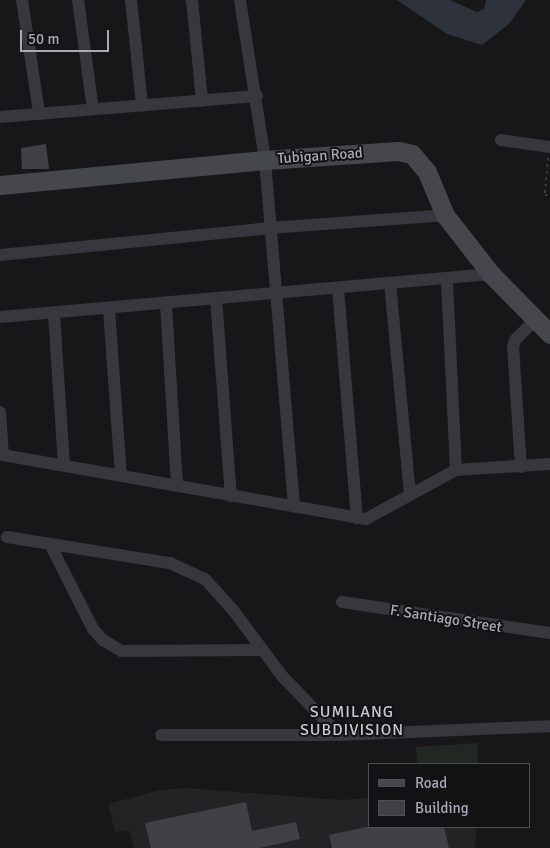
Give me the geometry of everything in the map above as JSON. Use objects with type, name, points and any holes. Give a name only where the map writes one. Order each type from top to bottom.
[{"type":"street","points":[[22,0],[40,113]]},
{"type":"street","points":[[78,0],[93,109]]},
{"type":"street","points":[[131,0],[142,105]]},
{"type":"street","points":[[192,0],[202,100]]},
{"type":"street","points":[[240,0],[257,96],[265,160],[294,506]]},
{"type":"street","points":[[0,117],[257,96]]},
{"type":"street","points":[[501,140],[550,147]]},
{"type":"street","name":"Tubigan Road","points":[[0,185],[265,160],[398,151],[412,154],[427,172],[446,215],[491,274],[550,334]]},
{"type":"street","points":[[0,255],[270,228],[446,215]]},
{"type":"street","points":[[0,317],[166,305],[216,298],[447,280],[491,274]]},
{"type":"street","points":[[447,280],[456,470]]},
{"type":"street","points":[[390,283],[410,495]]},
{"type":"street","points":[[338,288],[357,518]]},
{"type":"street","points":[[216,298],[232,496]]},
{"type":"street","points":[[166,305],[178,486]]},
{"type":"street","points":[[109,309],[121,476]]},
{"type":"street","points":[[54,314],[64,466]]},
{"type":"street","points":[[521,468],[513,347],[515,340],[535,320]]},
{"type":"street","points":[[0,412],[3,455],[366,520],[456,470],[521,468],[550,464]]},
{"type":"street","points":[[7,537],[144,558],[189,570],[205,579],[307,705],[339,735]]},
{"type":"street","points":[[50,544],[93,629],[103,640],[121,651],[263,650]]},
{"type":"street","name":"F. Santiago Street","points":[[342,602],[550,633]]},
{"type":"street","points":[[161,736],[339,735],[550,726]]},
{"type":"path","points":[[550,147],[545,195],[550,196]]},
{"type":"shaded area","points":[[397,0],[450,0],[477,12],[484,9],[486,0],[526,0],[509,24],[482,45],[447,34]]},
{"type":"shaded area","points":[[477,743],[478,763],[417,763],[416,747]]},
{"type":"shaded area","points":[[187,788],[341,800],[368,798],[368,828],[477,828],[475,848],[134,848],[130,831],[115,832],[108,804],[160,790]]},
{"type":"building","points":[[46,144],[49,169],[22,169],[21,148]]},
{"type":"building","points":[[246,802],[252,831],[296,822],[300,839],[260,848],[151,848],[145,823]]},
{"type":"building","points":[[367,827],[444,828],[449,848],[332,848],[329,835]]},
{"type":"district","name":"SUMILANG SUBDIVISION","points":[[352,721]]}]
